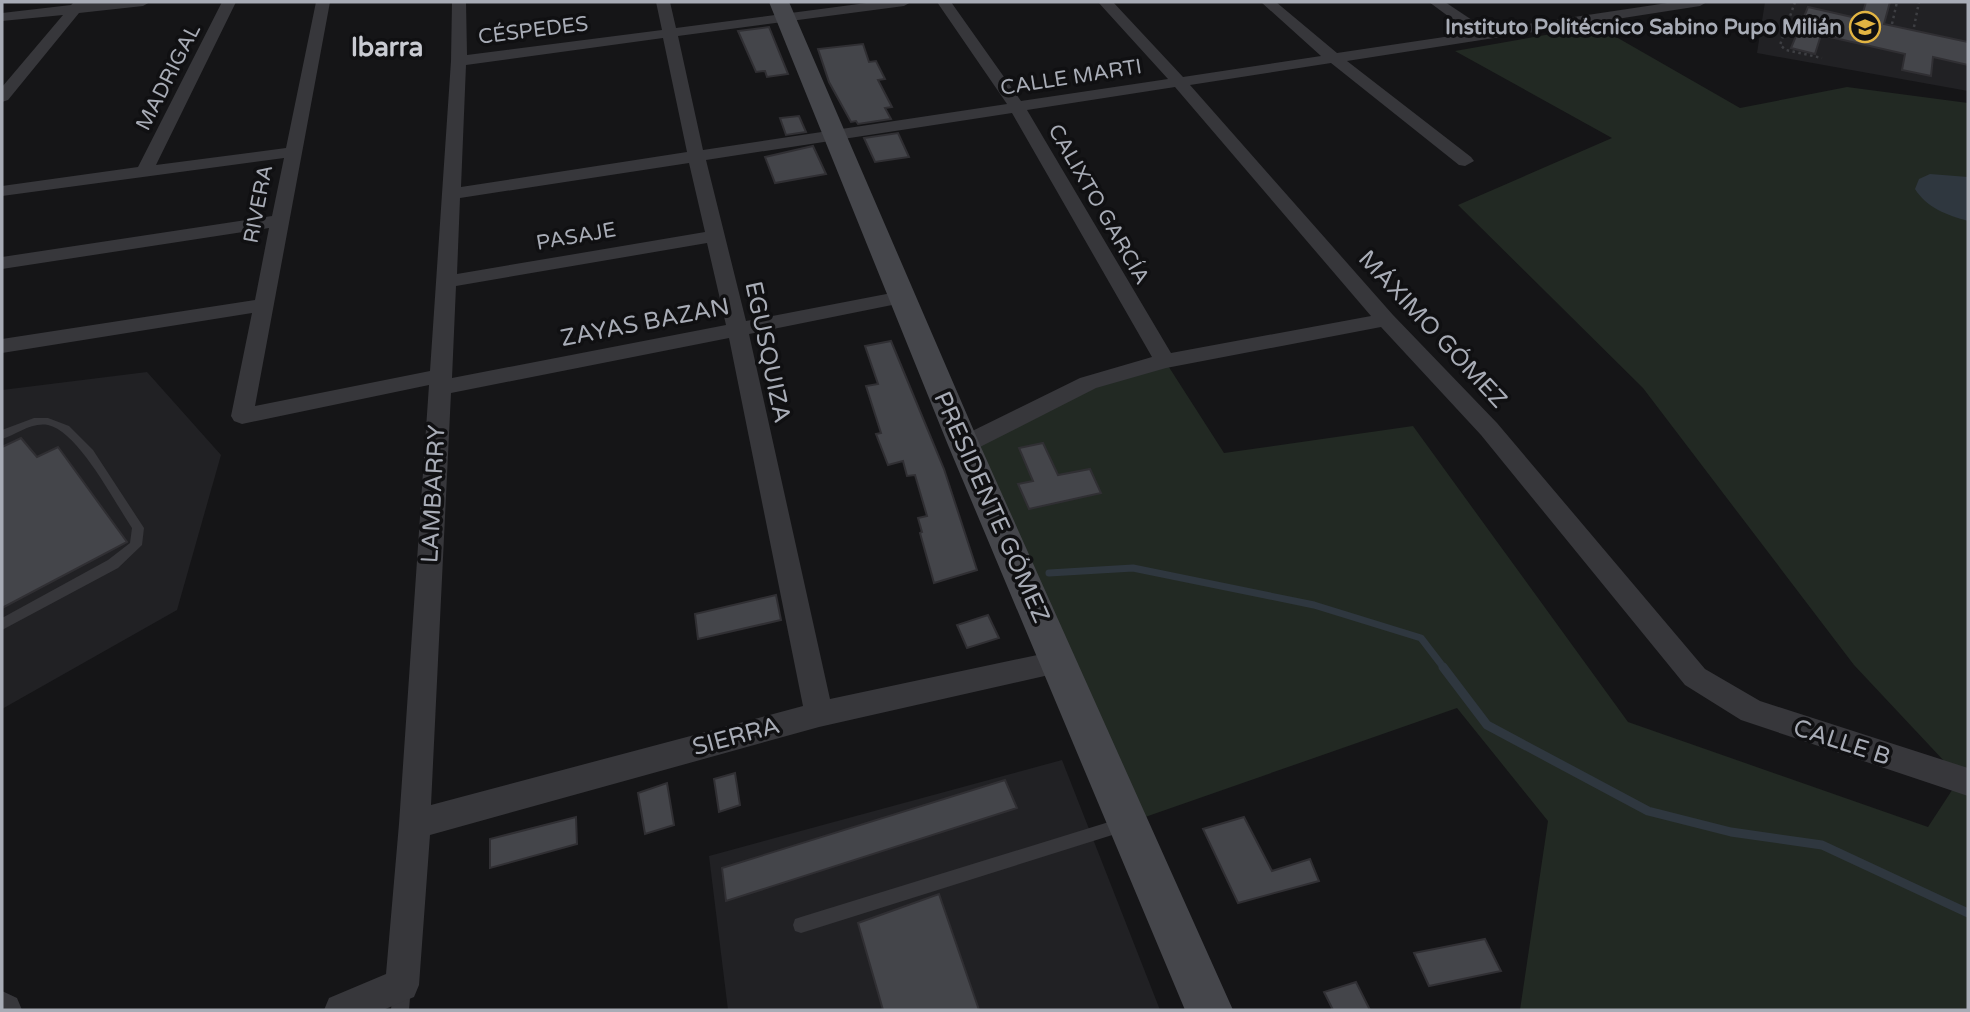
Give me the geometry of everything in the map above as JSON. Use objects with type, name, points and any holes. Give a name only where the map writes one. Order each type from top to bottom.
[{"type":"main road","name":"PRESIDENTE GÓMEZ","points":[[783,9],[964,445],[1061,662],[1209,1010]]},
{"type":"street","points":[[2,17],[79,5],[143,2]]},
{"type":"street","name":"MADRIGAL","points":[[145,170],[229,2]]},
{"type":"street","name":"RIVERA","points":[[242,416],[291,152],[323,2]]},
{"type":"street","name":"LAMBARRY","points":[[401,998],[415,824],[444,282],[459,61],[459,2]]},
{"type":"street","name":"EGUSQUIZA","points":[[663,2],[672,33],[695,156],[738,332],[819,714]]},
{"type":"street","name":"CÉSPEDES","points":[[459,61],[672,33],[783,9],[904,2]]},
{"type":"street","name":"CALIXTO GARCÍA","points":[[944,2],[1017,107],[1165,361]]},
{"type":"street","name":"MÁXIMO GÓMEZ","points":[[1105,2],[1178,81],[1386,320],[1489,429],[1670,649],[1695,677],[1718,693]]},
{"type":"street","points":[[1268,2],[1332,57],[1465,161]]},
{"type":"street","points":[[1436,2],[1486,36]]},
{"type":"street","points":[[1584,2],[1609,18]]},
{"type":"street","name":"CALLE MARTI","points":[[450,194],[837,137],[1178,81],[1609,18],[1700,2]]},
{"type":"street","points":[[2,95],[79,5]]},
{"type":"street","points":[[2,191],[291,152]]},
{"type":"street","points":[[2,263],[278,221]]},
{"type":"street","name":"PASAJE","points":[[444,282],[715,236]]},
{"type":"street","name":"ZAYAS BAZAN","points":[[242,416],[738,332],[902,298]]},
{"type":"street","points":[[2,346],[263,305]]},
{"type":"street","points":[[964,445],[1088,383],[1165,361],[1386,320]]},
{"type":"street","name":"SIERRA","points":[[415,824],[819,714],[1061,662]]},
{"type":"street","name":"CALLE B","points":[[1718,693],[1751,711],[1832,740],[1968,782]]},
{"type":"street","points":[[341,1010],[401,998]]},
{"type":"lane","points":[[2,435],[34,422],[53,422],[74,434],[138,528],[136,545],[113,564],[2,624]]},
{"type":"lane","points":[[801,925],[1128,823]]},
{"type":"path","points":[[1795,2],[1780,45],[1786,50],[1822,58]]},
{"type":"path","points":[[1892,24],[1898,2]]},
{"type":"path","points":[[1914,27],[1919,2]]},
{"type":"shaded area","name":"Instituto Politécnico Sabino Pupo Milián","points":[[1765,2],[1968,2],[1968,91],[1757,53]]},
{"type":"shaded area","points":[[1597,26],[1740,108],[1847,87],[1968,103],[1968,1010],[1520,1010],[1548,821],[1457,708],[1128,823],[961,439],[1165,361],[1224,453],[1413,426],[1628,722],[1928,827],[1960,778],[1854,665],[1643,388],[1458,205],[1612,138],[1455,51]]},
{"type":"shaded area","points":[[1930,174],[1968,177],[1968,221],[1938,210],[1920,196],[1915,189],[1919,179]]},
{"type":"shaded area","points":[[147,372],[221,455],[177,610],[2,709],[2,390]]},
{"type":"shaded area","points":[[1062,760],[1160,1010],[728,1010],[709,856]]},
{"type":"building","points":[[1866,2],[1890,2],[1884,24],[1968,42],[1968,65],[1933,57],[1931,76],[1902,70],[1905,54],[1821,35],[1815,54],[1791,48],[1808,7],[1861,19]]},
{"type":"building","points":[[769,27],[788,74],[767,77],[765,71],[756,72],[738,31]]},
{"type":"building","points":[[863,44],[869,62],[876,61],[885,79],[878,80],[892,107],[885,108],[891,119],[858,124],[856,121],[851,122],[829,82],[818,49]]},
{"type":"building","points":[[799,116],[806,132],[786,135],[780,118]]},
{"type":"building","points":[[898,133],[909,157],[875,162],[864,138]]},
{"type":"building","points":[[813,146],[826,174],[775,183],[765,157]]},
{"type":"building","points":[[891,341],[944,469],[977,570],[934,583],[920,533],[922,532],[918,518],[927,516],[915,475],[907,476],[903,461],[888,465],[876,434],[881,433],[866,386],[878,384],[865,346]]},
{"type":"building","points":[[21,438],[37,457],[58,447],[127,542],[2,608],[2,447]]},
{"type":"building","points":[[1043,443],[1058,475],[1090,469],[1101,493],[1029,509],[1018,484],[1033,481],[1019,448]]},
{"type":"building","points":[[776,595],[781,620],[698,639],[695,614]]},
{"type":"building","points":[[988,615],[999,638],[967,648],[957,625]]},
{"type":"building","points":[[735,773],[740,805],[719,812],[714,779]]},
{"type":"building","points":[[1005,780],[1017,808],[726,901],[722,868]]},
{"type":"building","points":[[667,783],[674,825],[645,834],[638,793]]},
{"type":"building","points":[[576,817],[577,844],[490,868],[490,839]]},
{"type":"building","points":[[1244,817],[1272,871],[1310,859],[1319,881],[1238,903],[1203,829]]},
{"type":"building","points":[[939,894],[979,1010],[883,1010],[858,923]]},
{"type":"building","points":[[1485,939],[1501,971],[1429,986],[1414,953]]},
{"type":"building","points":[[1356,982],[1370,1010],[1333,1010],[1324,992]]},
{"type":"waterway","points":[[1049,573],[1133,568],[1314,605],[1421,638],[1444,668]]},
{"type":"waterway","points":[[1443,667],[1487,725],[1648,811],[1731,832],[1822,845],[1968,913]]},
{"type":"place","name":"Instituto Politécnico Sabino Pupo Milián","points":[[1865,27]]},
{"type":"district","name":"Ibarra","points":[[387,47]]}]
